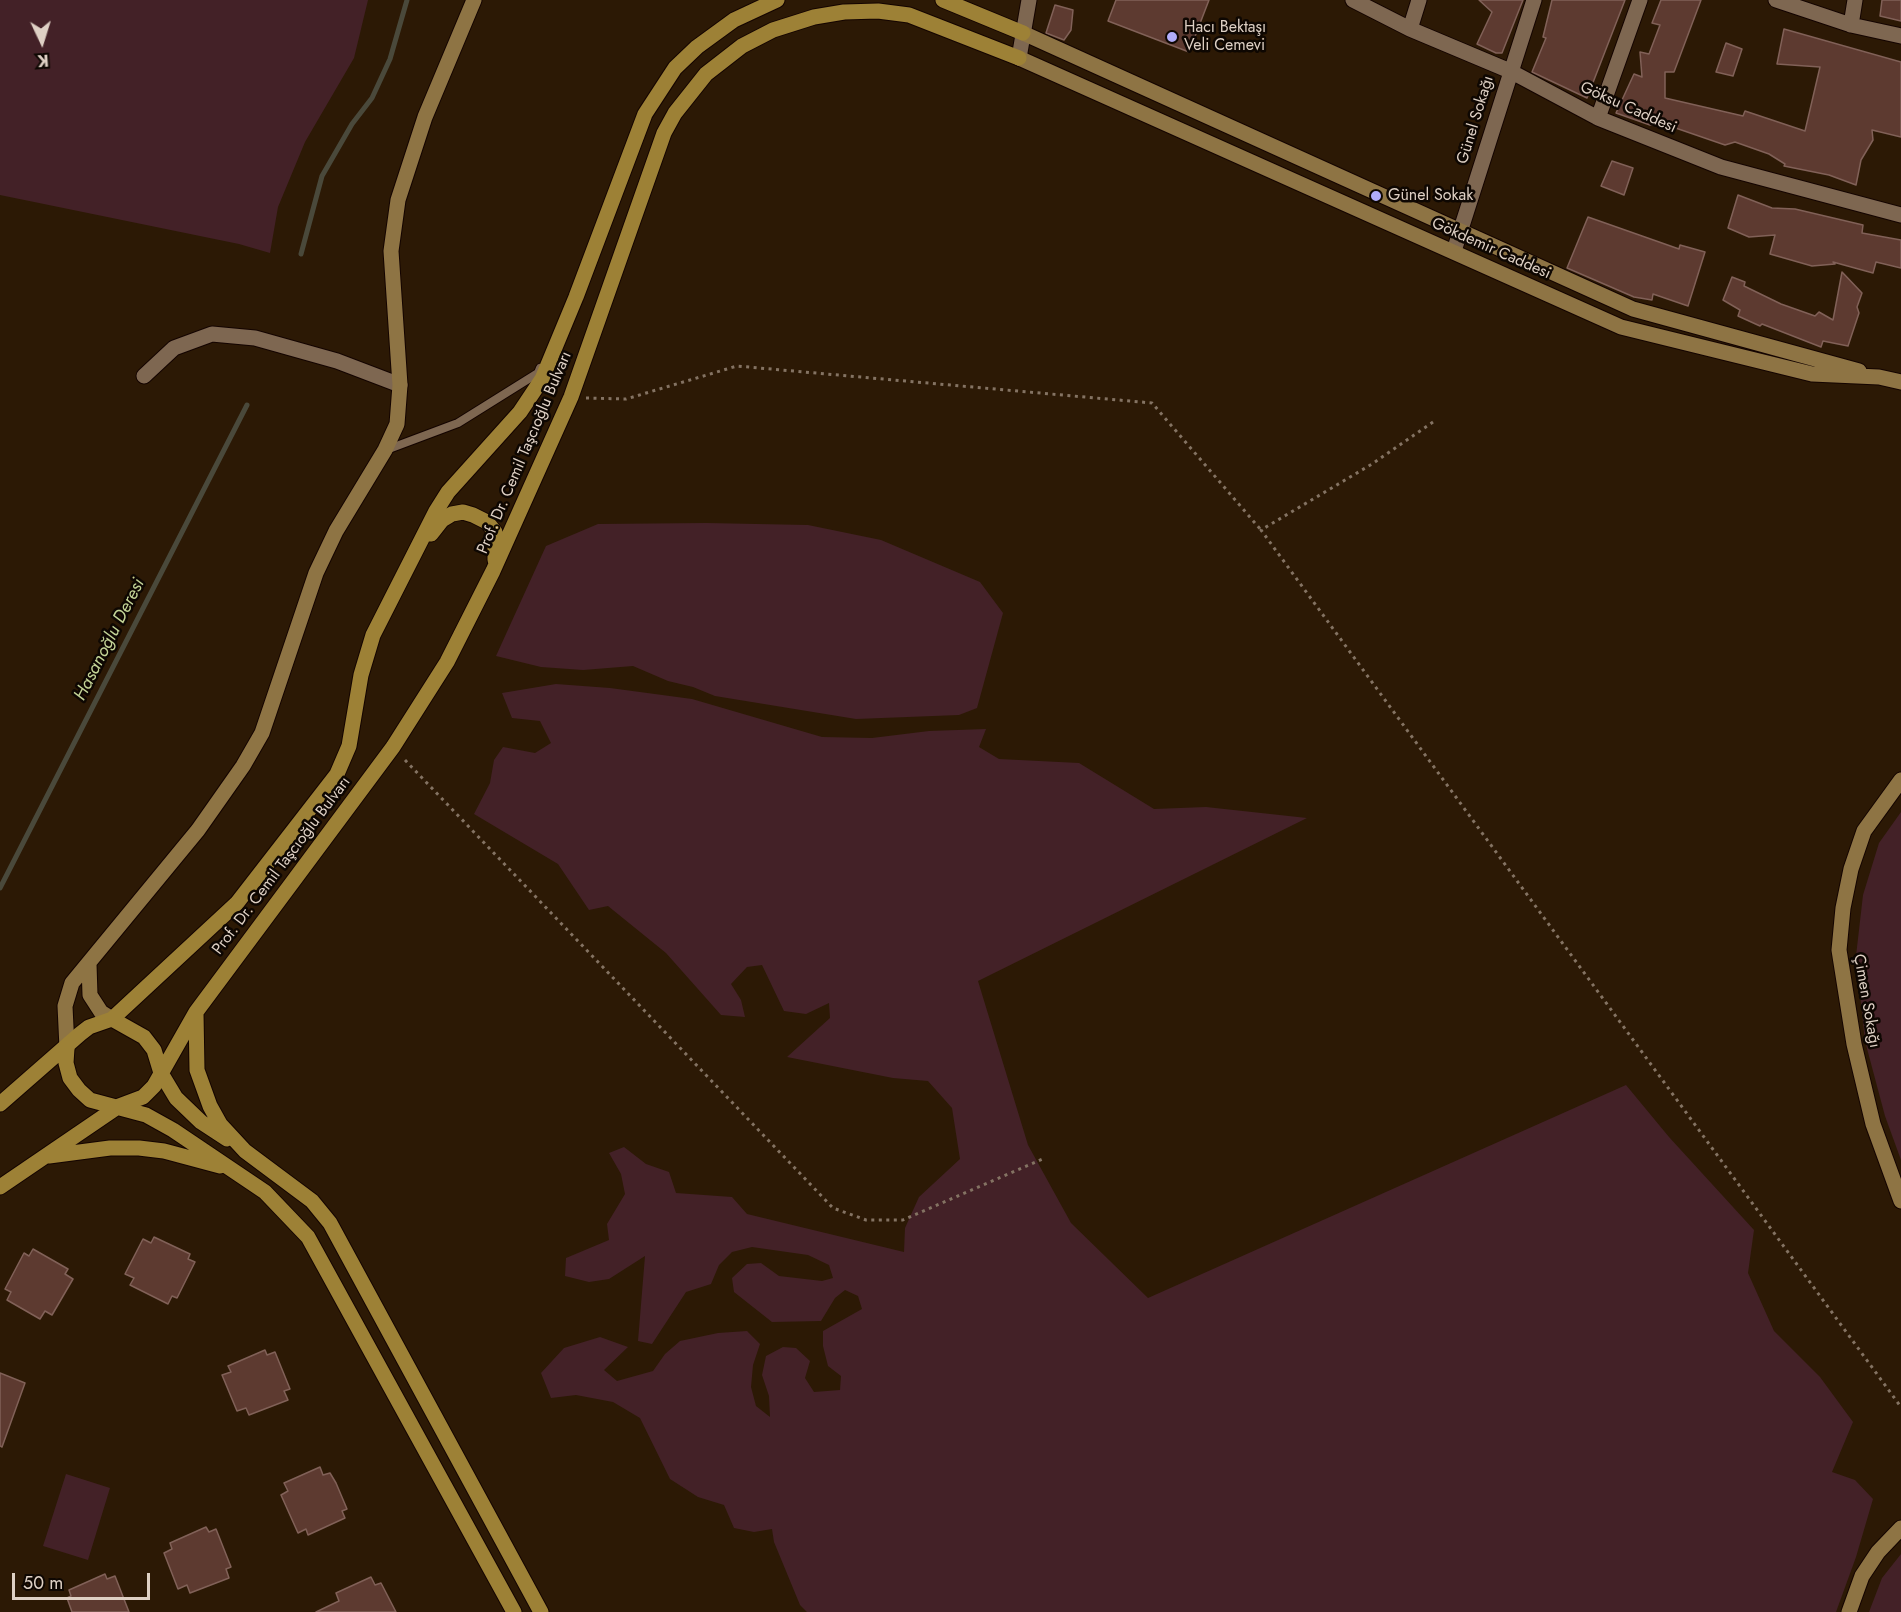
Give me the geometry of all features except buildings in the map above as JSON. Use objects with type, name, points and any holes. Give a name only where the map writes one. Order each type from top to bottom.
[{"type":"main road","points":[[474,0],[425,117],[398,200],[391,251],[400,385],[397,424],[385,450],[336,531],[316,573],[261,733],[243,766],[198,830],[68,991],[65,1006],[66,1063],[70,1078],[90,1100],[104,1106],[119,1106],[146,1115],[173,1130],[234,1170],[288,1213],[318,1251],[514,1612]]},
{"type":"main road","name":"Prof. Dr. Cemil Taşcıoğlu Bulvarı","points":[[112,1018],[237,903],[337,774],[349,746],[361,675],[373,635],[448,492],[520,412],[542,379],[645,114],[664,83],[697,47],[734,20],[777,0]]},
{"type":"main road","points":[[943,0],[1023,33],[1633,309],[1739,336],[1879,377]]},
{"type":"main road","name":"Prof. Dr. Cemil Taşcıoğlu Bulvarı","points":[[160,1073],[196,1012],[393,747],[447,662],[494,572],[571,398],[664,133],[675,113],[700,80],[742,46],[773,30],[814,17],[844,12],[878,11],[909,15],[1019,58]]},
{"type":"main road","name":"Gökdemir Caddesi","points":[[1019,58],[1621,327],[1812,374],[1879,377],[1901,381]]},
{"type":"main road","points":[[398,584],[442,520],[463,512],[482,518],[492,526],[496,542],[494,572]]},
{"type":"main road","name":"Çimen Sokağı","points":[[1901,780],[1864,831],[1851,869],[1843,908],[1839,950],[1854,1044],[1870,1112],[1901,1201]]},
{"type":"main road","points":[[89,964],[90,995],[101,1012],[144,1037],[154,1050],[160,1073],[176,1098],[201,1122],[305,1195],[330,1223],[541,1612]]},
{"type":"main road","points":[[196,1012],[199,1080],[220,1124],[245,1151]]},
{"type":"main road","points":[[0,1104],[89,1027],[112,1018]]},
{"type":"main road","points":[[0,1187],[119,1106],[143,1097],[154,1086],[160,1073]]},
{"type":"main road","points":[[46,1156],[110,1148],[139,1148],[179,1154],[234,1170]]},
{"type":"main road","points":[[1849,1612],[1862,1576],[1878,1552],[1901,1528]]},
{"type":"street","points":[[1019,58],[1029,0]]},
{"type":"street","name":"Göksu Caddesi","points":[[1353,0],[1410,29],[1510,71],[1598,118],[1721,167],[1901,215]]},
{"type":"street","points":[[1410,29],[1419,0]]},
{"type":"street","name":"Günel Sokağı","points":[[1455,251],[1534,0]]},
{"type":"street","points":[[1598,118],[1640,0]]},
{"type":"street","points":[[1776,0],[1851,25],[1901,36]]},
{"type":"street","points":[[1851,25],[1855,0]]},
{"type":"street","points":[[144,376],[174,348],[212,334],[255,338],[337,362],[400,385]]},
{"type":"lane","points":[[385,450],[459,423],[538,373],[590,257]]},
{"type":"path","points":[[571,398],[627,399],[737,366],[1152,403],[1261,530],[1901,1407]]},
{"type":"path","points":[[1261,530],[1372,464],[1433,422]]},
{"type":"path","points":[[393,747],[833,1208],[866,1220],[903,1220],[1045,1158]]},
{"type":"shaded area","points":[[0,0],[368,0],[354,58],[305,142],[278,207],[270,253],[239,244],[0,195]]},
{"type":"shaded area","points":[[598,524],[808,525],[881,540],[980,582],[1003,613],[977,708],[959,715],[856,719],[715,696],[693,687],[668,681],[633,666],[583,670],[541,667],[496,656],[546,546]]},
{"type":"shaded area","points":[[556,684],[610,688],[692,699],[822,737],[872,738],[929,731],[986,729],[979,747],[999,759],[1079,763],[1154,809],[1206,807],[1307,818],[978,981],[1028,1145],[1071,1223],[1148,1298],[1626,1085],[1669,1137],[1754,1230],[1748,1273],[1774,1331],[1820,1377],[1853,1422],[1832,1472],[1855,1480],[1873,1499],[1856,1557],[1836,1612],[807,1612],[800,1605],[774,1542],[772,1529],[754,1532],[734,1528],[724,1505],[698,1497],[670,1479],[640,1418],[613,1402],[576,1395],[551,1398],[541,1373],[564,1348],[600,1337],[628,1347],[604,1370],[617,1381],[653,1371],[665,1354],[680,1341],[718,1333],[747,1331],[760,1344],[753,1365],[751,1387],[756,1406],[770,1417],[769,1396],[762,1375],[766,1356],[783,1347],[796,1348],[810,1361],[805,1378],[814,1392],[840,1390],[841,1376],[828,1366],[823,1346],[823,1331],[862,1309],[858,1296],[845,1290],[835,1298],[821,1321],[772,1322],[734,1292],[732,1278],[747,1264],[761,1263],[779,1276],[822,1281],[833,1278],[829,1265],[808,1255],[752,1247],[732,1252],[719,1265],[711,1284],[686,1292],[652,1344],[638,1341],[645,1256],[609,1279],[589,1282],[565,1276],[566,1258],[609,1240],[607,1224],[625,1194],[621,1174],[609,1153],[624,1147],[646,1164],[669,1172],[676,1193],[732,1197],[747,1214],[904,1252],[905,1228],[919,1197],[960,1159],[952,1108],[928,1081],[893,1078],[787,1057],[830,1018],[829,1003],[806,1014],[784,1011],[762,965],[747,967],[731,984],[741,1000],[745,1017],[721,1015],[666,953],[608,906],[589,910],[558,864],[474,814],[490,783],[494,760],[503,747],[535,753],[551,743],[540,721],[512,718],[502,693]]},
{"type":"shaded area","points":[[1901,812],[1901,1160],[1885,1116],[1865,1041],[1856,956],[1863,895],[1879,843]]},
{"type":"shaded area","points":[[66,1474],[110,1488],[88,1560],[43,1546]]},
{"type":"shaded area","points":[[1901,1554],[1901,1612],[1869,1612],[1882,1578]]},
{"type":"waterway","name":"Hasanoğlu Deresi","points":[[301,254],[322,176],[352,124],[372,98],[390,59],[407,0]]},
{"type":"waterway","name":"Hasanoğlu Deresi","points":[[0,888],[247,405]]},
{"type":"place","name":"Hacı Bektaşı Veli Cemevi","points":[[1172,37]]},
{"type":"place","name":"Günel Sokak","points":[[1376,196]]}]
